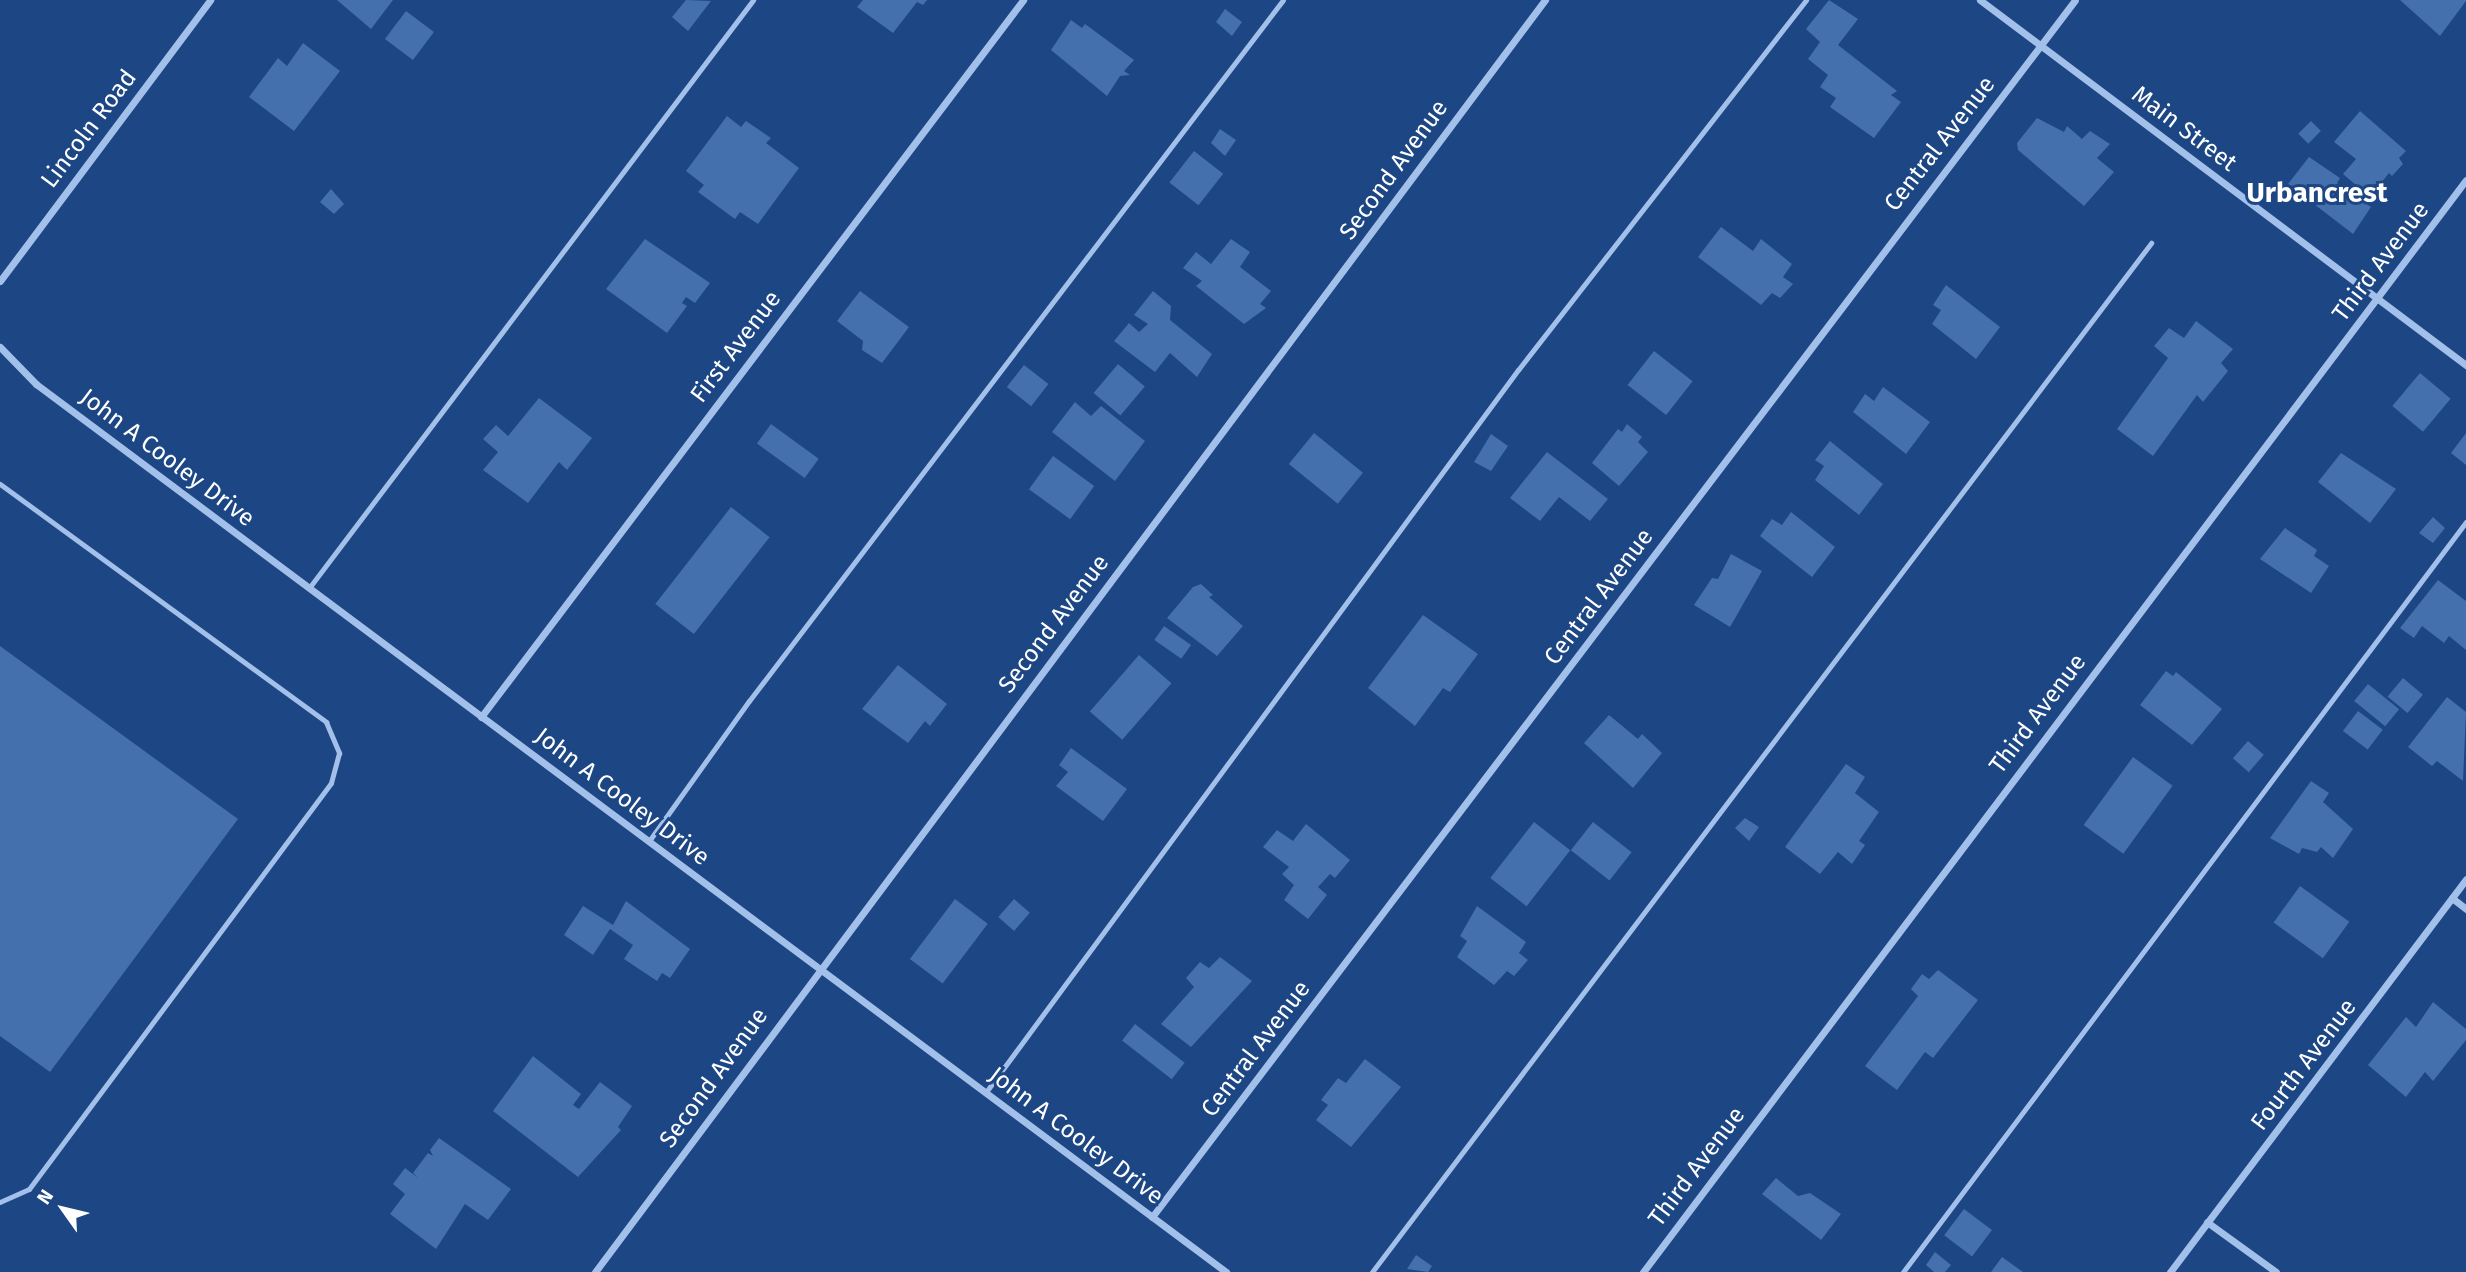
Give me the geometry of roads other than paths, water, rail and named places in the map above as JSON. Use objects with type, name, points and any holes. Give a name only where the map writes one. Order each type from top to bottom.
[{"type":"street","name":"Lincoln Road","points":[[0,281],[210,0]]},
{"type":"street","name":"First Avenue","points":[[481,717],[1023,0]]},
{"type":"street","name":"Second Avenue","points":[[595,1272],[819,967],[1545,0]]},
{"type":"street","name":"Main Street","points":[[1980,0],[2466,365]]},
{"type":"street","name":"Central Avenue","points":[[1152,1217],[2075,0]]},
{"type":"street","name":"Third Avenue","points":[[1643,1272],[2466,180]]},
{"type":"street","name":"John A Cooley Drive","points":[[0,347],[36,384],[1226,1272]]},
{"type":"street","name":"Fourth Avenue","points":[[2170,1272],[2466,879]]},
{"type":"street","points":[[2452,898],[2466,909]]},
{"type":"street","points":[[2207,1222],[2276,1272]]},
{"type":"lane","points":[[309,588],[753,0]]},
{"type":"lane","points":[[649,841],[748,701],[1283,0]]},
{"type":"lane","points":[[986,1092],[1518,370],[1806,0]]},
{"type":"lane","points":[[1372,1272],[2151,243]]},
{"type":"lane","points":[[0,484],[326,722],[339,753],[331,783],[29,1189],[0,1202]]},
{"type":"lane","points":[[1903,1272],[2466,523]]},
{"type":"district","name":"Urbancrest","points":[[2317,193]]}]
